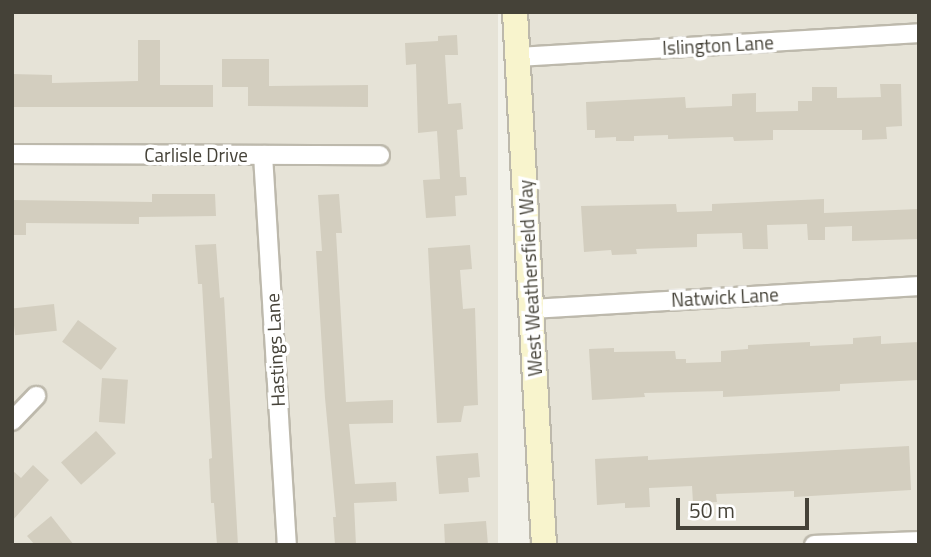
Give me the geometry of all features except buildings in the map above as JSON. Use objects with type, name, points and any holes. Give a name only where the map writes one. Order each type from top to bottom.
[{"type":"street","name":"West Weathersfield Way","points":[[515,12],[544,545]]},
{"type":"street","name":"Islington Lane","points":[[518,57],[919,33]]},
{"type":"street","name":"Carlisle Drive","points":[[12,154],[380,155]]},
{"type":"street","name":"Hastings Lane","points":[[263,155],[287,545]]},
{"type":"street","name":"Natwick Lane","points":[[531,309],[919,286]]},
{"type":"street","points":[[12,421],[36,396]]},
{"type":"street","points":[[814,545],[919,541]]},
{"type":"shaded area","points":[[12,12],[498,12],[498,545],[12,545]]},
{"type":"shaded area","points":[[529,12],[919,12],[919,545],[529,545]]}]
